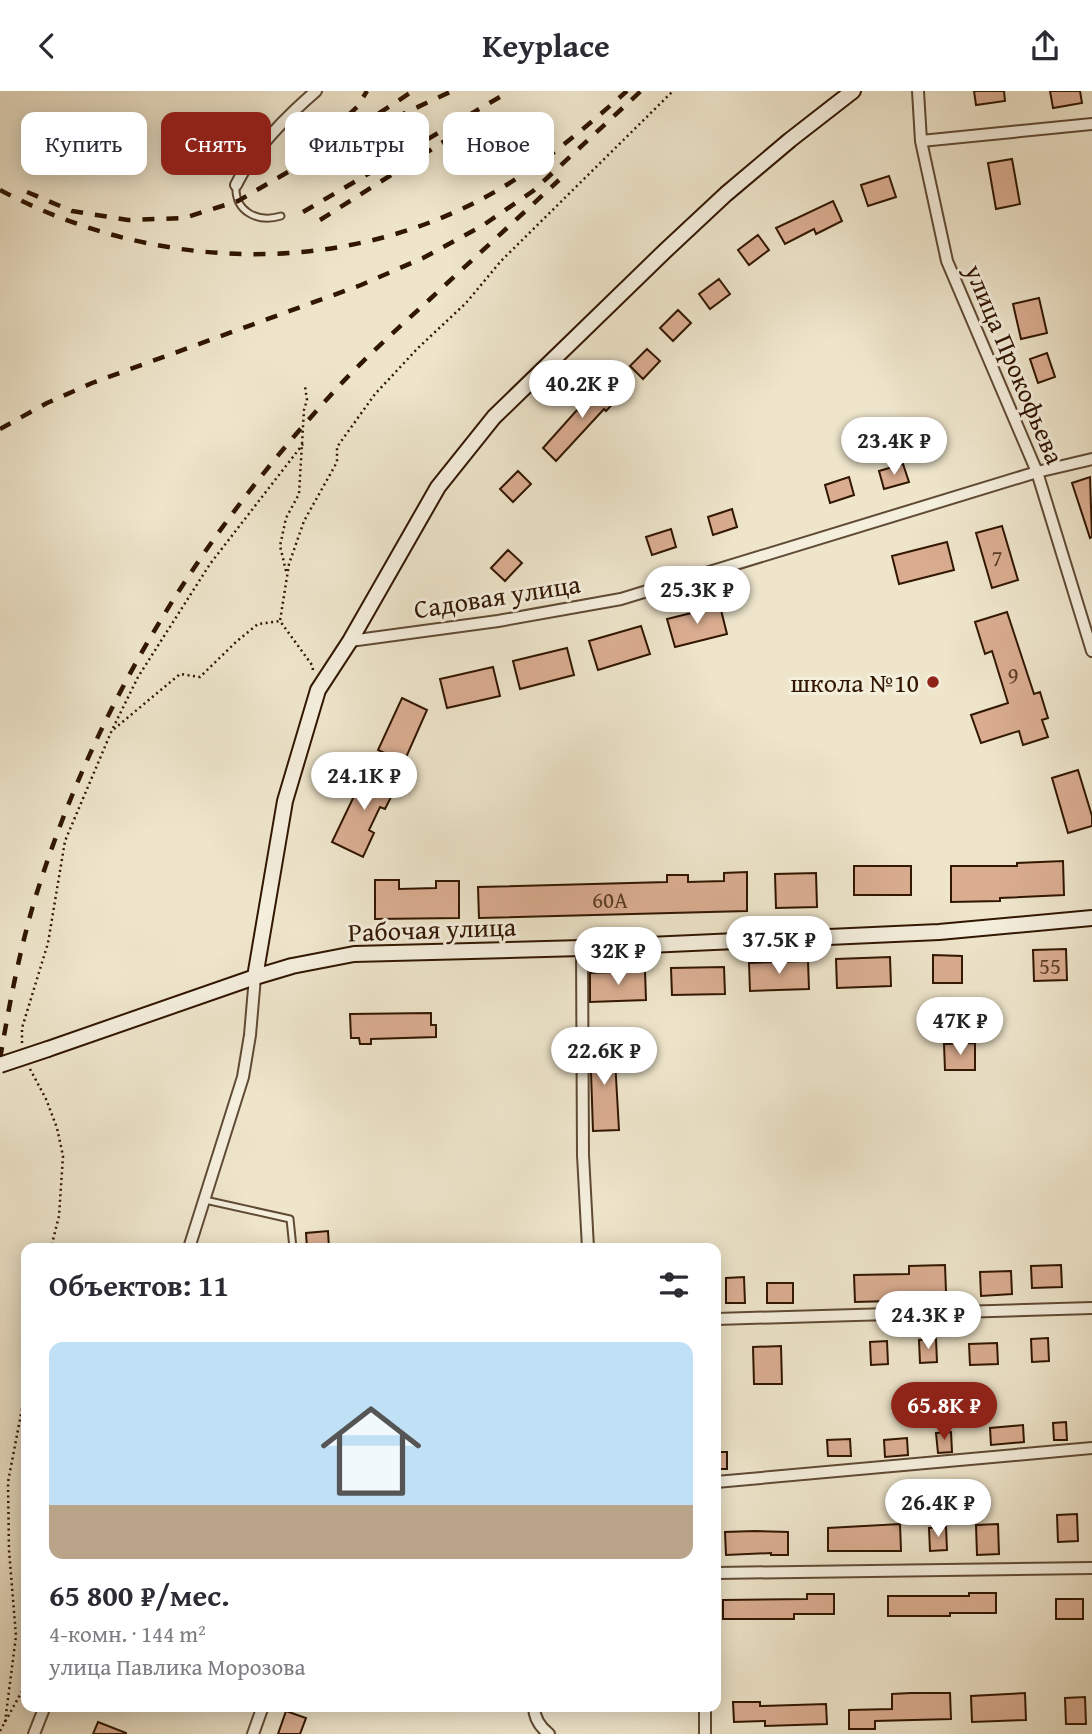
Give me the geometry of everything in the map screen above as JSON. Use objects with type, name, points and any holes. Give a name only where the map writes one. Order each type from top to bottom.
[{"type":"street","points":[[236,185],[242,171],[266,142],[316,91]]},
{"type":"street","points":[[191,1243],[243,1077],[250,1035],[254,977],[285,801],[318,690],[350,641],[438,487],[494,417],[726,194],[853,91]]},
{"type":"street","name":"улица Прокофьева","points":[[918,91],[921,141],[947,261],[1037,473],[1092,651]]},
{"type":"street","points":[[921,141],[1092,124]]},
{"type":"street","name":"Садовая улица","points":[[350,641],[498,621],[621,599],[1037,473],[1092,459]]},
{"type":"street","name":"Рабочая улица","points":[[0,1065],[254,977],[292,966],[354,954],[582,948],[939,932],[1092,918]]},
{"type":"street","points":[[582,948],[583,1155],[588,1243]]},
{"type":"street","points":[[721,1319],[1092,1308]]},
{"type":"street","points":[[721,1482],[1092,1448]]},
{"type":"street","points":[[721,1573],[1092,1568]]},
{"type":"street","points":[[34,1734],[43,1712]]},
{"type":"street","points":[[253,1734],[261,1712]]},
{"type":"street","points":[[534,1712],[542,1728],[549,1734]]},
{"type":"street","points":[[705,1712],[705,1734]]},
{"type":"lane","points":[[236,185],[235,195],[243,209],[251,215],[268,220],[281,215]]},
{"type":"lane","points":[[205,1200],[290,1219],[292,1243]]},
{"type":"path","points":[[318,690],[312,665],[280,621],[287,575],[303,521],[337,462],[337,447],[374,394],[466,303],[501,261],[673,91]]},
{"type":"path","points":[[287,575],[280,545],[286,518],[299,494],[304,410],[307,400],[305,386]]},
{"type":"path","points":[[22,1044],[22,1028],[48,943],[65,841],[112,730],[138,677],[209,564],[303,444]]},
{"type":"path","points":[[112,730],[180,674],[200,677],[258,624],[280,621]]},
{"type":"path","points":[[29,1064],[57,1128],[63,1156],[59,1216],[52,1243]]},
{"type":"path","points":[[5,1722],[16,1636],[9,1550],[8,1482],[21,1414]]},
{"type":"path","points":[[0,1731],[21,1693]]},
{"type":"building","points":[[974,91],[1004,91],[1005,101],[976,105]]},
{"type":"building","points":[[1050,91],[1080,91],[1082,103],[1053,108]]},
{"type":"building","points":[[1012,159],[1020,204],[996,209],[988,163]]},
{"type":"building","points":[[889,176],[896,197],[868,206],[861,185]]},
{"type":"building","points":[[833,201],[842,221],[816,234],[814,229],[785,244],[776,228]]},
{"type":"building","points":[[758,235],[769,250],[749,265],[738,250]]},
{"type":"building","points":[[719,279],[730,294],[710,309],[699,294]]},
{"type":"building","points":[[1039,298],[1047,333],[1021,339],[1013,304]]},
{"type":"building","points":[[678,310],[691,323],[673,341],[660,328]]},
{"type":"building","points":[[647,349],[660,361],[643,379],[630,366]]},
{"type":"building","points":[[1047,353],[1055,377],[1038,383],[1030,359]]},
{"type":"building","points":[[610,380],[623,393],[606,411],[604,409],[556,461],[543,448],[577,410]]},
{"type":"building","points":[[903,464],[909,482],[884,489],[879,471]]},
{"type":"building","points":[[518,471],[531,484],[513,502],[500,489]]},
{"type":"building","points":[[849,477],[854,495],[830,503],[825,485]]},
{"type":"building","points":[[1090,477],[1092,537],[1090,538],[1072,483]]},
{"type":"building","points":[[732,509],[737,527],[713,535],[708,517]]},
{"type":"building","points":[[1002,526],[1018,580],[992,588],[976,533]]},
{"type":"building","points":[[671,529],[676,547],[652,555],[646,537]]},
{"type":"building","points":[[947,542],[954,570],[899,584],[892,556]]},
{"type":"building","points":[[508,550],[522,563],[505,581],[491,568]]},
{"type":"building","points":[[720,606],[727,634],[675,647],[667,619]]},
{"type":"building","points":[[1007,612],[1034,694],[1040,692],[1048,718],[1042,720],[1048,737],[1023,745],[1019,731],[981,743],[971,715],[1008,703],[992,651],[985,654],[975,622]]},
{"type":"building","points":[[641,626],[650,654],[598,670],[589,641]]},
{"type":"building","points":[[567,648],[574,675],[520,689],[513,661]]},
{"type":"building","points":[[493,667],[500,696],[447,708],[440,679]]},
{"type":"building","points":[[402,698],[427,710],[404,762],[378,750]]},
{"type":"building","points":[[367,769],[398,783],[385,809],[380,807],[369,830],[374,833],[363,857],[332,842]]},
{"type":"building","points":[[1078,770],[1092,816],[1092,826],[1068,833],[1052,778]]},
{"type":"building","points":[[1063,861],[1064,895],[951,902],[951,866],[1017,866],[1017,863]]},
{"type":"building","points":[[854,866],[911,866],[911,895],[854,895]]},
{"type":"building","points":[[747,872],[747,911],[479,918],[478,887],[667,882],[667,875],[688,875],[688,882],[724,881],[724,873]]},
{"type":"building","points":[[816,873],[817,907],[776,908],[775,874]]},
{"type":"building","points":[[375,880],[399,880],[399,889],[436,888],[436,881],[459,881],[459,918],[375,919]]},
{"type":"building","points":[[1066,949],[1067,980],[1034,981],[1033,950]]},
{"type":"building","points":[[933,955],[962,956],[962,983],[933,983]]},
{"type":"building","points":[[890,957],[891,986],[837,988],[836,959]]},
{"type":"building","points":[[808,961],[809,989],[750,991],[749,963]]},
{"type":"building","points":[[724,967],[725,994],[672,995],[671,968]]},
{"type":"building","points":[[645,971],[646,1000],[590,1002],[590,973]]},
{"type":"building","points":[[431,1013],[431,1025],[436,1025],[436,1037],[371,1039],[371,1044],[360,1044],[359,1038],[351,1038],[350,1014]]},
{"type":"building","points":[[614,1042],[619,1130],[593,1131],[590,1043]]},
{"type":"building","points":[[975,1043],[975,1070],[945,1070],[944,1044]]},
{"type":"building","points":[[328,1231],[329,1243],[307,1243],[306,1233]]},
{"type":"building","points":[[945,1265],[946,1292],[891,1294],[891,1301],[855,1302],[854,1275],[909,1274],[909,1266]]},
{"type":"building","points":[[1061,1265],[1062,1287],[1032,1288],[1031,1266]]},
{"type":"building","points":[[1011,1271],[1012,1294],[981,1296],[980,1272]]},
{"type":"building","points":[[744,1277],[745,1303],[726,1303],[726,1278]]},
{"type":"building","points":[[767,1283],[793,1283],[793,1303],[767,1303]]},
{"type":"building","points":[[1048,1338],[1049,1361],[1032,1362],[1031,1339]]},
{"type":"building","points":[[936,1339],[937,1362],[920,1363],[919,1340]]},
{"type":"building","points":[[887,1341],[888,1364],[871,1365],[870,1342]]},
{"type":"building","points":[[997,1343],[998,1364],[970,1365],[969,1344]]},
{"type":"building","points":[[781,1346],[782,1384],[754,1384],[753,1347]]},
{"type":"building","points":[[1066,1422],[1067,1440],[1054,1440],[1053,1423]]},
{"type":"building","points":[[1023,1425],[1024,1442],[991,1445],[990,1428]]},
{"type":"building","points":[[951,1432],[952,1452],[938,1453],[936,1433]]},
{"type":"building","points":[[907,1438],[908,1455],[885,1457],[884,1440]]},
{"type":"building","points":[[850,1439],[851,1456],[828,1456],[827,1440]]},
{"type":"building","points":[[721,1452],[727,1452],[727,1469],[721,1469]]},
{"type":"building","points":[[1077,1514],[1078,1541],[1058,1542],[1057,1515]]},
{"type":"building","points":[[900,1524],[901,1551],[828,1551],[828,1528]]},
{"type":"building","points":[[998,1524],[999,1554],[977,1555],[976,1525]]},
{"type":"building","points":[[946,1527],[947,1550],[930,1551],[929,1528]]},
{"type":"building","points":[[725,1532],[788,1532],[788,1555],[726,1555]]},
{"type":"building","points":[[969,1593],[996,1593],[996,1613],[888,1616],[888,1596],[969,1596]]},
{"type":"building","points":[[807,1594],[834,1594],[834,1614],[794,1614],[794,1619],[723,1619],[723,1600],[807,1599]]},
{"type":"building","points":[[1056,1599],[1083,1599],[1083,1619],[1056,1619]]},
{"type":"building","points":[[950,1693],[951,1719],[875,1721],[875,1729],[849,1729],[849,1710],[892,1709],[892,1694]]},
{"type":"building","points":[[1025,1693],[1026,1720],[972,1722],[971,1696]]},
{"type":"building","points":[[1085,1697],[1086,1724],[1066,1724],[1065,1698]]},
{"type":"building","points":[[733,1702],[760,1702],[760,1706],[826,1704],[827,1724],[765,1726],[765,1721],[734,1722]]},
{"type":"building","points":[[286,1712],[306,1718],[300,1734],[278,1734]]},
{"type":"building","points":[[98,1722],[126,1733],[126,1734],[93,1734]]},
{"type":"railway","points":[[352,112],[367,91]]},
{"type":"railway","points":[[27,192],[72,211],[128,220],[184,218],[238,201],[300,165],[413,91]]},
{"type":"railway","points":[[407,112],[452,91]]},
{"type":"railway","points":[[303,212],[510,91]]},
{"type":"railway","points":[[0,190],[64,219],[130,239],[198,251],[267,254],[335,248],[402,232],[467,206],[541,162],[627,91]]},
{"type":"railway","points":[[0,429],[47,403],[92,383],[361,285],[423,258],[482,226],[533,191],[641,91]]},
{"type":"railway","points":[[320,220],[443,142]]},
{"type":"railway","points":[[0,1059],[24,941],[58,832],[117,697],[192,571],[280,453],[341,384],[559,180]]},
{"type":"place","name":"школа №10","points":[[933,682]]}]
